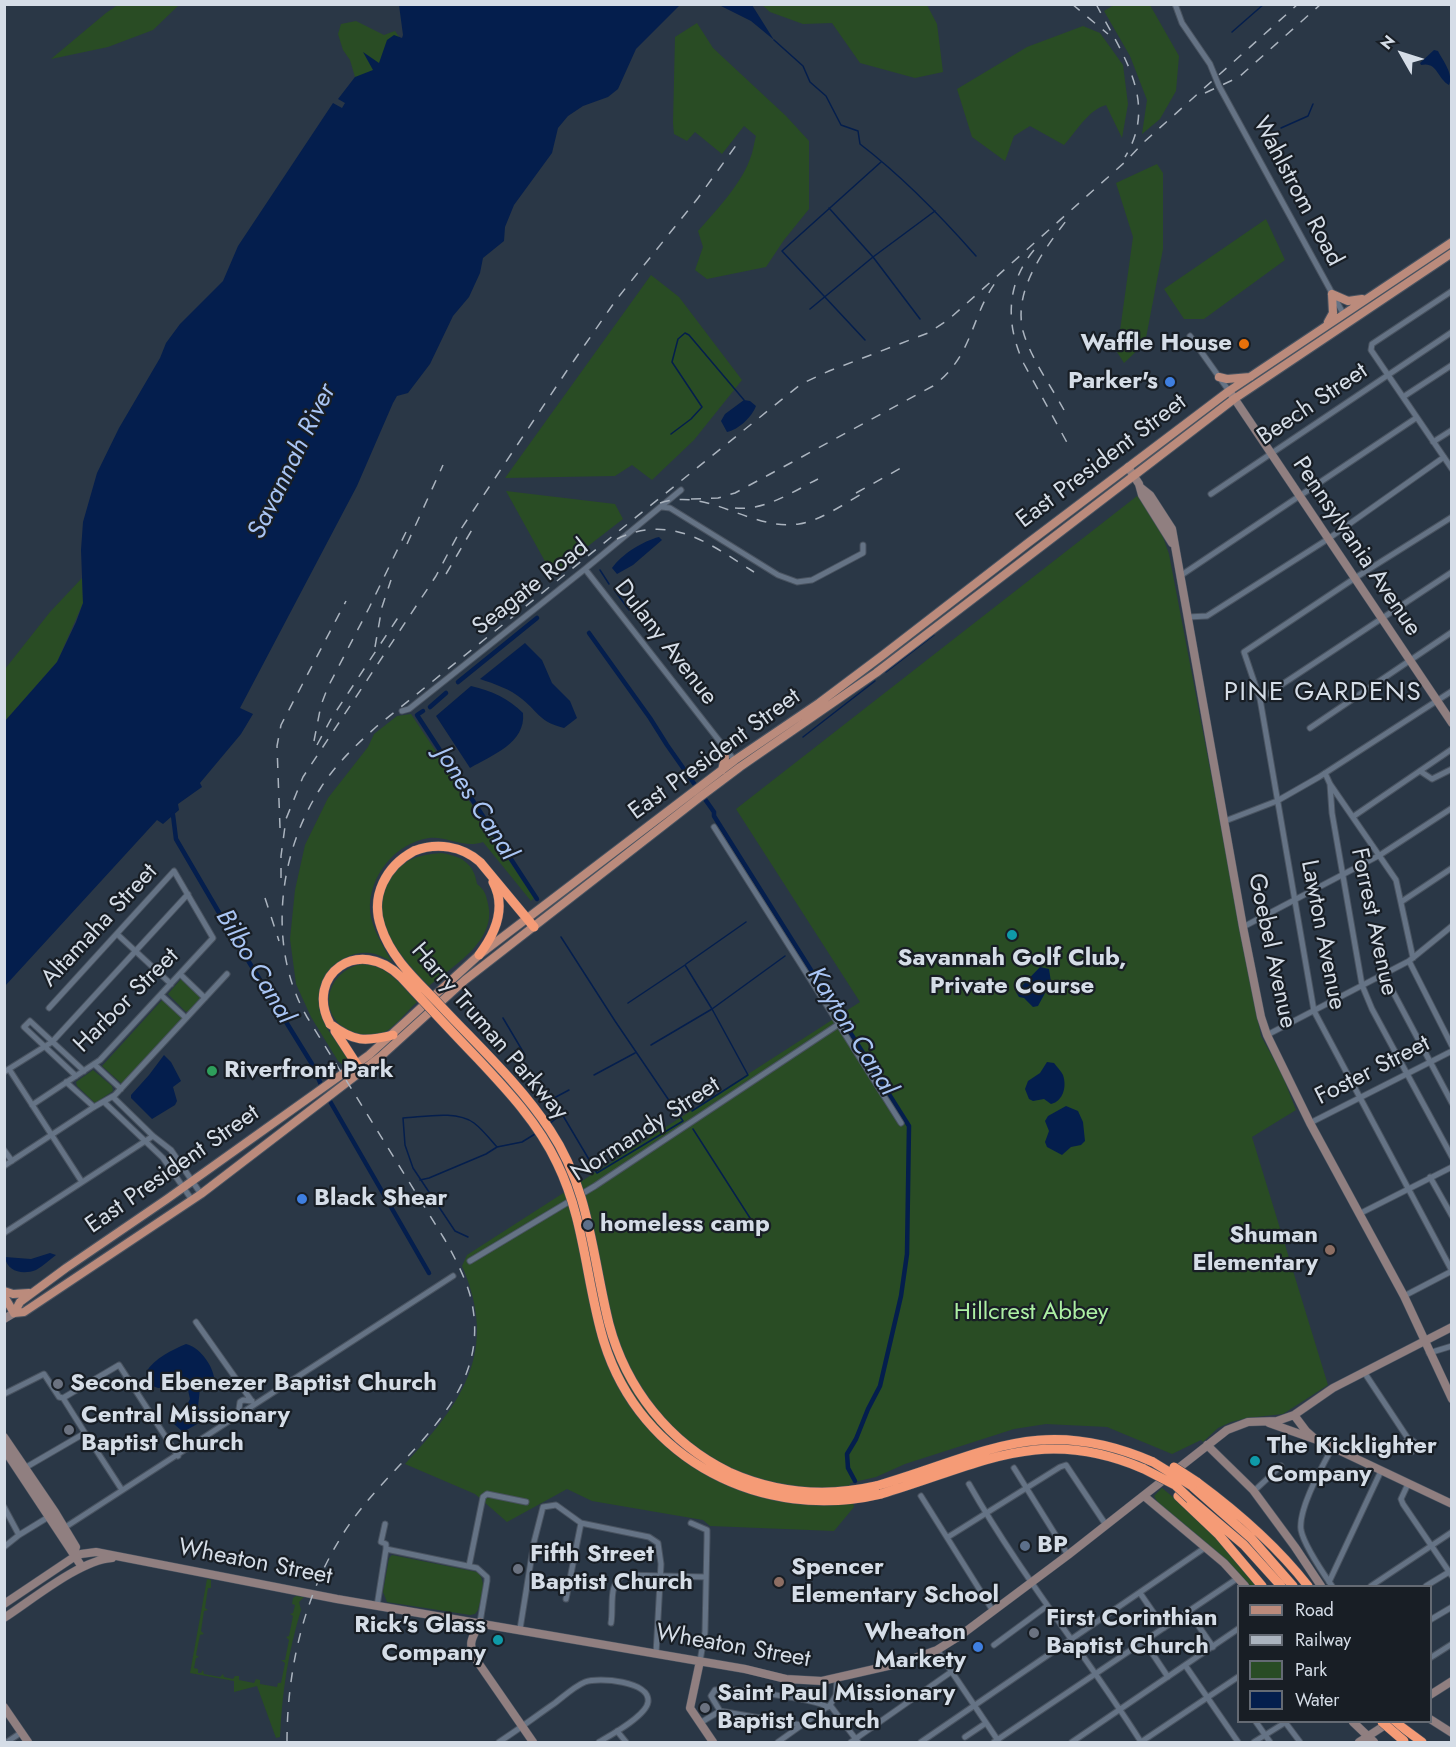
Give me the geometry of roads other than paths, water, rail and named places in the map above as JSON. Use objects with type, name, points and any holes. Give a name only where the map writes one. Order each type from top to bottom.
[{"type":"highway","name":"Harry Truman Parkway","points":[[480,862],[470,855],[449,847],[427,847],[414,851],[393,867],[381,887],[377,911],[383,934],[400,962],[522,1093],[559,1144],[588,1217],[608,1317],[619,1355],[633,1383],[672,1433],[697,1453],[724,1469],[753,1481],[784,1489],[815,1492],[879,1490],[997,1446],[1043,1439],[1099,1441],[1121,1445],[1155,1460],[1195,1484]]},
{"type":"highway","points":[[480,862],[531,923]]},
{"type":"highway","points":[[479,955],[493,936],[499,911],[495,886],[480,862]]},
{"type":"highway","name":"Harry Truman Parkway","points":[[330,1024],[324,1007],[324,994],[327,982],[333,974],[342,966],[356,960],[372,959],[384,963],[400,976],[520,1105],[550,1149],[569,1190],[582,1234],[600,1327],[617,1374],[643,1415],[678,1451],[719,1478],[774,1497],[798,1501],[831,1502],[1013,1452],[1073,1449],[1118,1458],[1143,1470]]},
{"type":"highway","points":[[330,1024],[359,1067]]},
{"type":"highway","points":[[330,1024],[349,1037],[361,1040],[393,1035]]},
{"type":"highway","points":[[1143,1470],[1178,1496],[1219,1535],[1260,1585]]},
{"type":"highway","points":[[1143,1470],[1175,1485],[1244,1545],[1279,1585]]},
{"type":"highway","points":[[1195,1484],[1251,1538],[1291,1585]]},
{"type":"highway","points":[[1195,1484],[1263,1535],[1306,1585]]},
{"type":"highway","points":[[1383,1723],[1408,1740],[1422,1743]]},
{"type":"highway","points":[[1396,1723],[1408,1740]]},
{"type":"main road","name":"East President Street","points":[[1232,395],[1250,377],[1322,328],[1345,318],[1369,296],[1452,242]]},
{"type":"main road","name":"East President Street","points":[[14,1313],[20,1302],[315,1092],[394,1046],[531,923],[737,763],[1232,395],[1345,318],[1452,254]]},
{"type":"main road","points":[[1322,328],[1333,313],[1332,294],[1348,301],[1369,296]]},
{"type":"main road","points":[[1219,377],[1227,379],[1250,377]]},
{"type":"main road","name":"Pennsylvania Avenue","points":[[1232,395],[1270,455],[1452,723]]},
{"type":"main road","name":"East President Street","points":[[700,792],[722,770],[794,730],[876,673],[1131,471]]},
{"type":"main road","name":"Goebel Avenue","points":[[1131,471],[1140,487],[1150,495],[1172,529],[1243,927],[1261,1017],[1267,1035],[1310,1123],[1404,1296],[1451,1399]]},
{"type":"main road","points":[[794,730],[816,713],[819,703]]},
{"type":"main road","points":[[722,770],[725,758],[723,746]]},
{"type":"main road","name":"East President Street","points":[[4,1319],[14,1313],[24,1312],[201,1194],[335,1090],[479,955],[531,923]]},
{"type":"main road","points":[[4,1291],[13,1294],[33,1293]]},
{"type":"main road","points":[[4,1296],[14,1313]]},
{"type":"main road","points":[[4,1304],[14,1313]]},
{"type":"main road","name":"Wheaton Street","points":[[75,1555],[96,1552],[377,1606],[520,1629],[802,1681],[837,1679],[901,1663],[937,1650],[1068,1555],[1227,1430],[1248,1422],[1277,1421],[1294,1414],[1333,1388],[1452,1327]]},
{"type":"main road","points":[[1294,1414],[1300,1434]]},
{"type":"main road","points":[[1294,1414],[1306,1431],[1317,1440]]},
{"type":"main road","points":[[1264,1422],[1317,1440],[1452,1504]]},
{"type":"main road","points":[[4,1437],[22,1470],[76,1547],[75,1555],[4,1604]]},
{"type":"main road","points":[[1207,1445],[1254,1491],[1290,1539],[1320,1585]]},
{"type":"main road","points":[[4,1449],[22,1470]]},
{"type":"main road","points":[[1144,1496],[1206,1547],[1243,1585]]},
{"type":"main road","points":[[52,1514],[82,1567]]},
{"type":"main road","name":"Wheaton Street","points":[[4,1618],[82,1567],[103,1558],[123,1558]]},
{"type":"main road","points":[[480,1622],[471,1639],[470,1647],[475,1658],[534,1743]]},
{"type":"main road","points":[[684,1659],[695,1681]]},
{"type":"main road","points":[[699,1661],[690,1703],[693,1714],[708,1741]]},
{"type":"main road","points":[[1432,1694],[1452,1681]]},
{"type":"main road","points":[[6,1711],[28,1743]]},
{"type":"main road","points":[[1432,1720],[1452,1733]]},
{"type":"main road","points":[[1354,1723],[1371,1739]]},
{"type":"main road","points":[[1359,1743],[1371,1739],[1389,1723]]},
{"type":"street","name":"Wahlstrom Road","points":[[1175,4],[1182,23],[1210,64],[1215,78],[1345,318]]},
{"type":"street","name":"Beech Street","points":[[1211,494],[1388,376],[1371,350],[1372,344],[1452,291]]},
{"type":"street","points":[[1451,466],[1388,376],[1452,332]]},
{"type":"street","points":[[1190,336],[1232,395]]},
{"type":"street","points":[[1403,397],[1452,365]]},
{"type":"street","points":[[1180,576],[1416,418]]},
{"type":"street","points":[[1433,442],[1452,430]]},
{"type":"street","points":[[1188,617],[1207,616],[1328,539],[1444,457]]},
{"type":"street","name":"Seagate Road","points":[[402,711],[414,705],[681,490]]},
{"type":"street","points":[[662,507],[670,508],[778,575],[796,582],[812,580],[863,553],[863,544]]},
{"type":"street","points":[[1355,578],[1452,517]]},
{"type":"street","name":"Dulany Avenue","points":[[585,569],[737,763]]},
{"type":"street","points":[[1260,699],[1383,620],[1452,572]]},
{"type":"street","name":"Lawton Avenue","points":[[1355,578],[1244,652],[1260,699],[1314,1011],[1452,1271]]},
{"type":"street","points":[[1310,728],[1452,632]]},
{"type":"street","points":[[1225,821],[1277,801],[1325,773],[1452,691]]},
{"type":"street","points":[[1354,816],[1452,749]]},
{"type":"street","points":[[1420,771],[1432,779],[1452,769]]},
{"type":"street","points":[[1325,773],[1330,784],[1396,880],[1411,960],[1452,1046]]},
{"type":"street","name":"Forrest Avenue","points":[[1330,784],[1332,813],[1362,985],[1372,1009],[1452,1157]]},
{"type":"street","points":[[1243,927],[1380,855],[1452,807]]},
{"type":"street","points":[[714,827],[901,1123]]},
{"type":"street","points":[[1401,902],[1452,868]]},
{"type":"street","name":"Altamaha Street","points":[[49,1008],[174,871],[213,938]]},
{"type":"street","points":[[82,1182],[7,1071],[52,1042],[188,894]]},
{"type":"street","points":[[1267,1035],[1411,960],[1452,926]]},
{"type":"street","points":[[117,934],[171,984]]},
{"type":"street","name":"Harbor Street","points":[[32,1105],[100,1060],[213,938]]},
{"type":"street","points":[[1383,973],[1452,1103]]},
{"type":"street","points":[[180,974],[205,998]]},
{"type":"street","points":[[4,1166],[93,1107],[112,1097],[227,974]]},
{"type":"street","points":[[162,995],[186,1018]]},
{"type":"street","points":[[76,1076],[24,1027],[30,1021],[84,1071]]},
{"type":"street","name":"Normandy Street","points":[[470,1261],[595,1186],[839,1024]]},
{"type":"street","name":"Foster Street","points":[[1310,1123],[1452,1051]]},
{"type":"street","points":[[94,1064],[121,1089]]},
{"type":"street","points":[[66,1082],[93,1107]]},
{"type":"street","points":[[112,1097],[171,1150],[201,1194]]},
{"type":"street","points":[[104,1102],[166,1162],[192,1200]]},
{"type":"street","points":[[4,1233],[153,1136]]},
{"type":"street","points":[[4,1150],[12,1161]]},
{"type":"street","points":[[1359,1214],[1452,1167]]},
{"type":"street","points":[[1430,1177],[1452,1216]]},
{"type":"street","points":[[1404,1296],[1452,1271]]},
{"type":"street","points":[[64,1528],[178,1456],[238,1416],[254,1402],[453,1276]]},
{"type":"street","points":[[196,1322],[254,1402]]},
{"type":"street","points":[[1429,1353],[1452,1346]]},
{"type":"street","points":[[63,1398],[120,1365],[178,1456]]},
{"type":"street","points":[[1364,1372],[1409,1440]]},
{"type":"street","points":[[4,1394],[44,1374],[59,1397],[63,1398],[122,1490]]},
{"type":"street","points":[[238,1416],[240,1402],[254,1402]]},
{"type":"street","points":[[22,1470],[85,1433]]},
{"type":"street","points":[[1331,1584],[1303,1537],[1301,1527],[1306,1503],[1332,1448]]},
{"type":"street","points":[[948,1537],[1066,1465],[1106,1525]]},
{"type":"street","points":[[1254,1491],[1281,1466]]},
{"type":"street","points":[[1014,1468],[1068,1555]]},
{"type":"street","points":[[1331,1584],[1381,1471]]},
{"type":"street","points":[[969,1484],[1031,1582],[1141,1743],[1237,1678]]},
{"type":"street","points":[[1408,1484],[1401,1499],[1402,1504],[1450,1574],[1430,1585]]},
{"type":"street","points":[[469,1566],[483,1497],[487,1494],[526,1502]]},
{"type":"street","points":[[921,1496],[993,1611]]},
{"type":"street","points":[[520,1629],[534,1542],[543,1507],[556,1505],[581,1523],[655,1539],[660,1548],[656,1654]]},
{"type":"street","points":[[4,1507],[19,1535]]},
{"type":"street","points":[[4,1547],[52,1514]]},
{"type":"street","points":[[566,1599],[581,1523]]},
{"type":"street","points":[[691,1523],[707,1530],[705,1632],[699,1661]]},
{"type":"street","points":[[377,1606],[386,1549],[386,1544],[381,1542],[385,1524]]},
{"type":"street","points":[[1374,1585],[1452,1532]]},
{"type":"street","points":[[921,1743],[1206,1547]]},
{"type":"street","points":[[386,1549],[477,1568],[487,1576],[480,1622]]},
{"type":"street","points":[[611,1623],[614,1585],[620,1577],[625,1575],[706,1577]]},
{"type":"street","points":[[937,1650],[997,1742],[1238,1578]]},
{"type":"street","points":[[1140,1593],[1164,1628]]},
{"type":"street","points":[[994,1645],[1047,1606]]},
{"type":"street","points":[[1432,1619],[1452,1607]]},
{"type":"street","points":[[1189,1612],[1212,1647]]},
{"type":"street","points":[[1072,1743],[1237,1630]]},
{"type":"street","points":[[1144,1641],[1168,1677]]},
{"type":"street","points":[[1432,1657],[1452,1644]]},
{"type":"street","points":[[1185,1665],[1238,1743]]},
{"type":"street","points":[[720,1711],[711,1696],[715,1690],[725,1688],[826,1705],[855,1741],[951,1672]]},
{"type":"street","points":[[499,1743],[588,1681],[601,1678],[637,1686],[646,1695],[648,1702],[645,1709],[599,1743]]},
{"type":"street","points":[[778,1743],[829,1706],[836,1695],[837,1679]]},
{"type":"street","points":[[700,1723],[720,1711],[801,1725]]},
{"type":"street","points":[[965,1737],[986,1723]]},
{"type":"street","points":[[1257,1723],[1270,1743]]},
{"type":"street","points":[[1254,1743],[1284,1723]]},
{"type":"street","points":[[1286,1723],[1300,1743]]},
{"type":"street","points":[[618,1731],[626,1743]]},
{"type":"street","points":[[7,1743],[22,1732]]},
{"type":"water","name":"Savannah River","points":[[399,5],[680,5],[636,49],[618,89],[608,97],[583,106],[568,116],[558,128],[552,153],[514,205],[505,227],[504,241],[483,258],[480,273],[469,297],[453,316],[430,364],[408,393],[397,396],[393,403],[357,486],[240,708],[253,714],[241,734],[200,783],[202,787],[178,804],[179,810],[163,824],[157,820],[5,986],[5,721],[57,662],[76,622],[83,603],[81,550],[83,522],[97,473],[166,343],[180,324],[223,281],[238,246],[333,103],[342,108],[345,103],[338,99],[355,77],[373,70],[363,52],[379,63],[387,40],[394,35],[402,38]]},
{"type":"water","points":[[719,5],[752,5],[774,40],[751,21]]},
{"type":"water","points":[[1434,50],[1438,51],[1447,68],[1450,76],[1449,85],[1434,68],[1420,63]]},
{"type":"water","points":[[744,400],[756,406],[754,410],[740,426],[727,432],[721,421],[725,414]]},
{"type":"water","points":[[659,537],[662,540],[633,565],[617,574],[612,568],[633,549]]},
{"type":"water","points":[[525,643],[542,660],[552,683],[570,701],[577,718],[564,728],[545,720],[512,692],[480,679]]},
{"type":"water","points":[[471,686],[499,696],[512,703],[523,713],[519,732],[513,740],[497,753],[470,768],[436,716]]},
{"type":"water","points":[[1040,967],[1049,969],[1051,982],[1038,1006],[1033,1007],[1016,992]]},
{"type":"water","points":[[164,1055],[171,1062],[181,1081],[173,1087],[177,1101],[175,1105],[152,1119],[131,1098],[131,1095]]},
{"type":"water","points":[[1047,1062],[1054,1063],[1064,1080],[1061,1097],[1051,1104],[1044,1099],[1033,1101],[1029,1099],[1025,1089],[1028,1081],[1040,1073]]},
{"type":"water","points":[[1066,1106],[1078,1111],[1083,1122],[1085,1141],[1081,1145],[1071,1147],[1062,1155],[1047,1147],[1045,1142],[1049,1131],[1045,1121],[1048,1116]]},
{"type":"water","points":[[50,1253],[56,1255],[36,1270],[26,1272],[12,1269],[5,1257],[31,1259]]},
{"type":"water","points":[[186,1344],[196,1349],[204,1357],[214,1377],[200,1388],[198,1407],[203,1417],[199,1423],[183,1432],[174,1424],[190,1399],[188,1390],[183,1386],[158,1388],[150,1385],[146,1372],[159,1359]]},
{"type":"waterway","points":[[1232,32],[1264,4]]},
{"type":"waterway","points":[[774,40],[803,66],[810,82],[826,96],[841,125],[858,131],[860,144],[921,197],[976,256]]},
{"type":"waterway","points":[[1281,128],[1308,116],[1313,104]]},
{"type":"waterway","points":[[865,340],[782,251],[881,162]]},
{"type":"waterway","points":[[829,208],[873,257],[920,319]]},
{"type":"waterway","points":[[810,309],[873,257],[935,211]]},
{"type":"waterway","points":[[671,434],[691,419],[702,407],[672,362],[678,339],[685,333],[744,400]]},
{"type":"waterway","points":[[600,570],[609,584]]},
{"type":"waterway","points":[[615,591],[629,610]]},
{"type":"waterway","name":"Jones Canal","points":[[458,682],[537,618]]},
{"type":"waterway","name":"Kayton Canal","points":[[589,633],[714,812],[714,816],[909,1126],[907,1254],[901,1296],[880,1386],[847,1454],[848,1468],[855,1481]]},
{"type":"waterway","points":[[886,672],[934,635]]},
{"type":"waterway","points":[[803,737],[875,681]]},
{"type":"waterway","name":"Jones Canal","points":[[430,707],[446,693]]},
{"type":"waterway","name":"Jones Canal","points":[[423,711],[417,715],[537,899]]},
{"type":"waterway","name":"Bilbo Canal","points":[[173,815],[176,839],[312,1064],[323,1089]]},
{"type":"waterway","points":[[686,964],[746,922]]},
{"type":"waterway","points":[[549,1124],[562,1114],[597,1173],[683,1121],[561,937]]},
{"type":"waterway","points":[[628,1003],[685,965],[712,1009],[785,956]]},
{"type":"waterway","points":[[651,1045],[712,1009],[748,1075],[692,1111]]},
{"type":"waterway","points":[[503,1018],[525,1055]]},
{"type":"waterway","points":[[594,1075],[635,1053]]},
{"type":"waterway","points":[[546,1090],[562,1114]]},
{"type":"waterway","points":[[554,1098],[569,1090]]},
{"type":"waterway","name":"Bilbo Canal","points":[[327,1096],[429,1273]]},
{"type":"waterway","points":[[420,1180],[429,1178],[486,1154],[497,1147],[480,1128],[467,1119],[449,1115],[403,1118],[405,1145],[413,1168],[455,1231],[468,1237]]},
{"type":"waterway","points":[[693,1129],[750,1218],[757,1230],[757,1235]]},
{"type":"waterway","points":[[497,1147],[522,1142],[535,1134]]},
{"type":"railway","points":[[1072,4],[1108,34]]},
{"type":"railway","points":[[1096,4],[1126,60],[1138,98],[1135,137],[1125,157]]},
{"type":"railway","points":[[287,1742],[295,1655],[311,1599],[322,1573],[351,1522],[418,1446],[439,1420],[457,1392],[470,1363],[475,1331],[470,1295],[452,1253],[307,1017],[294,990],[286,961],[282,932],[283,902],[287,872],[295,842],[320,789],[339,764],[376,727],[801,384],[928,333],[948,320],[1298,4]]},
{"type":"railway","points":[[1205,93],[1239,77],[1321,4]]},
{"type":"railway","points":[[281,878],[281,856],[286,819],[303,777],[436,576],[461,529],[566,372],[616,300],[698,198],[737,144]]},
{"type":"railway","points":[[1064,410],[1026,341],[1021,316],[1022,301],[1032,272],[1066,221]]},
{"type":"railway","points":[[1034,250],[1025,263],[1013,291],[1011,306],[1014,335],[1024,364],[1070,448]]},
{"type":"railway","points":[[691,499],[718,498],[735,493],[933,386],[946,374],[964,350],[980,310],[995,283]]},
{"type":"railway","points":[[407,544],[443,465]]},
{"type":"railway","points":[[856,493],[901,468]]},
{"type":"railway","points":[[735,508],[768,504],[818,479]]},
{"type":"railway","points":[[660,503],[678,500],[696,501],[713,504],[764,521],[799,524],[824,515],[865,492]]},
{"type":"railway","points":[[446,574],[473,528]]},
{"type":"railway","points":[[617,539],[655,529],[689,535],[722,551],[754,572]]},
{"type":"railway","points":[[314,741],[321,705],[328,687],[406,532]]},
{"type":"railway","points":[[375,647],[382,607],[391,580]]},
{"type":"railway","points":[[280,828],[277,746],[281,725],[346,601]]},
{"type":"railway","points":[[317,745],[331,719],[399,616]]},
{"type":"railway","points":[[265,898],[279,941]]},
{"type":"place","name":"Waffle House","points":[[1244,344]]},
{"type":"place","name":"Parker's","points":[[1170,382]]},
{"type":"place","name":"Savannah Golf Club, Private Course","points":[[1012,935]]},
{"type":"place","name":"Riverfront Park","points":[[212,1071]]},
{"type":"place","name":"Black Shear","points":[[302,1199]]},
{"type":"place","name":"homeless camp","points":[[588,1225]]},
{"type":"place","name":"Shuman Elementary","points":[[1330,1250]]},
{"type":"place","name":"Second Ebenezer Baptist Church","points":[[58,1384]]},
{"type":"place","name":"Central Missionary Baptist Church","points":[[69,1430]]},
{"type":"place","name":"The Kicklighter Company","points":[[1255,1461]]},
{"type":"place","name":"BP","points":[[1025,1546]]},
{"type":"place","name":"Fifth Street Baptist Church","points":[[518,1569]]},
{"type":"place","name":"Spencer Elementary School","points":[[779,1582]]},
{"type":"place","name":"First Corinthian Baptist Church","points":[[1034,1633]]},
{"type":"place","name":"Rick's Glass Company","points":[[498,1640]]},
{"type":"place","name":"Wheaton Markety","points":[[978,1647]]},
{"type":"place","name":"Saint Paul Missionary Baptist Church","points":[[705,1708]]},
{"type":"district","name":"PINE GARDENS","points":[[1323,694]]},
{"type":"park label","name":"Hillcrest Abbey","points":[[1031,1313]]}]
